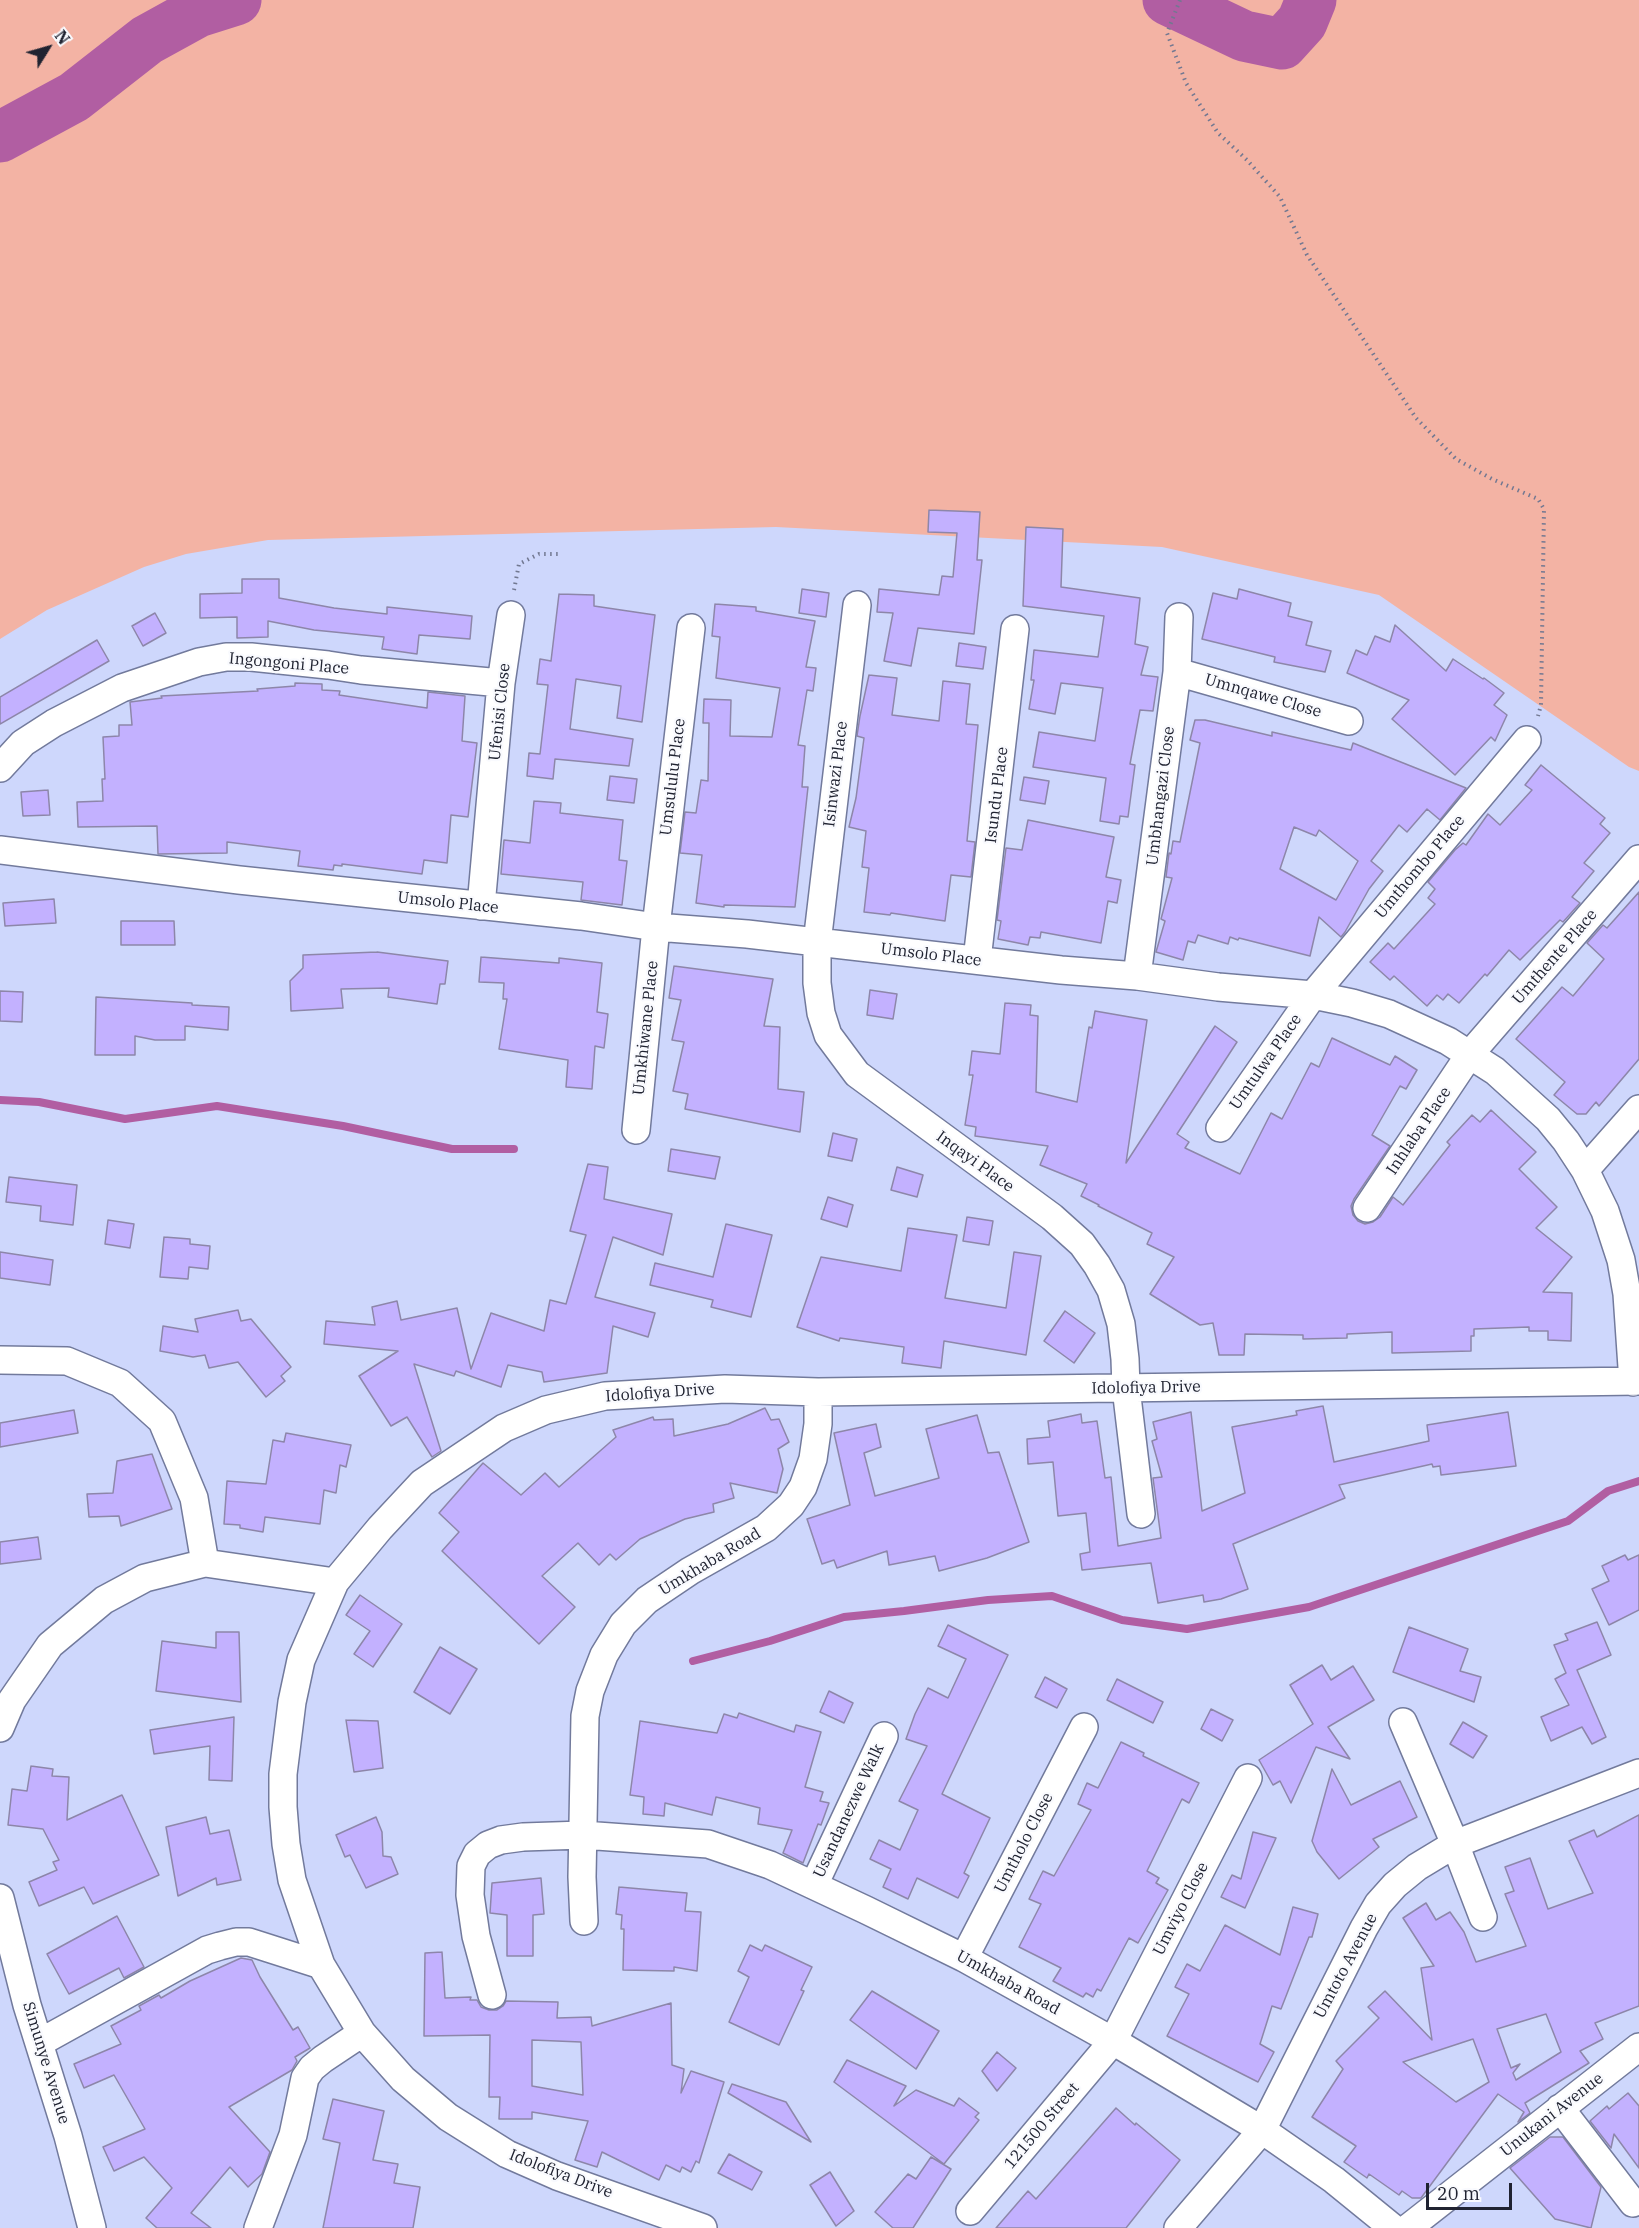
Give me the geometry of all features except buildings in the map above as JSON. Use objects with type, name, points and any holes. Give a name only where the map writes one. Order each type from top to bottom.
[{"type":"street","name":"Isinwazi Place","points":[[817,943],[857,605]]},
{"type":"street","name":"Ufenisi Close","points":[[481,906],[501,683],[511,615]]},
{"type":"street","name":"Umbhangazi Close","points":[[1137,976],[1177,672],[1179,617]]},
{"type":"street","name":"Umsululu Place","points":[[656,927],[691,628]]},
{"type":"street","name":"Isundu Place","points":[[977,960],[1015,628]]},
{"type":"street","name":"Ingongoni Place","points":[[0,768],[23,743],[63,718],[122,688],[208,660],[251,657],[501,683]]},
{"type":"street","name":"Umnqawe Close","points":[[1177,672],[1349,721]]},
{"type":"street","name":"Umthombo Place","points":[[1313,995],[1524,743]]},
{"type":"street","name":"Umsolo Place","points":[[0,850],[215,878],[581,916],[656,927],[1137,976],[1218,987],[1313,995],[1389,1014],[1422,1028],[1470,1054],[1495,1071],[1548,1119],[1566,1141],[1605,1211],[1621,1260],[1628,1294],[1636,1382]]},
{"type":"street","name":"Umthente Place","points":[[1470,1054],[1639,859]]},
{"type":"street","name":"Umkhiwane Place","points":[[636,1130],[656,927]]},
{"type":"street","name":"Inqayi Place","points":[[817,943],[817,983],[821,1013],[828,1035],[857,1074],[1052,1217],[1082,1244],[1097,1265],[1111,1290],[1121,1324],[1126,1388],[1142,1514]]},
{"type":"street","name":"Umtulwa Place","points":[[1220,1128],[1313,995]]},
{"type":"street","name":"Inhlaba Place","points":[[1367,1208],[1470,1054]]},
{"type":"street","points":[[1584,1170],[1639,1109]]},
{"type":"street","points":[[0,1360],[67,1361],[120,1383],[162,1421],[194,1498],[206,1563]]},
{"type":"street","name":"Idolofiya Drive","points":[[703,2228],[557,2176],[507,2154],[448,2117],[402,2079],[362,2033],[321,1965],[292,1880],[284,1826],[283,1774],[292,1702],[301,1660],[335,1582],[380,1528],[422,1483],[504,1428],[546,1410],[605,1396],[725,1389],[818,1392],[1636,1382]]},
{"type":"street","name":"Umkhaba Road","points":[[584,1921],[585,1716],[590,1691],[604,1655],[623,1624],[647,1600],[690,1571],[766,1528],[791,1505],[802,1487],[813,1459],[818,1424],[818,1392]]},
{"type":"street","points":[[0,1728],[12,1700],[50,1645],[104,1600],[145,1578],[206,1563],[335,1582]]},
{"type":"street","points":[[1403,1722],[1455,1844],[1483,1917]]},
{"type":"street","name":"Umtholo Close","points":[[964,1958],[1084,1727]]},
{"type":"street","name":"Usandanezwe Walk","points":[[814,1885],[884,1736]]},
{"type":"street","name":"Umtoto Avenue","points":[[1178,2228],[1262,2130],[1364,1928],[1378,1904],[1395,1885],[1417,1867],[1455,1844],[1639,1773]]},
{"type":"street","name":"Umviyo Close","points":[[1113,2041],[1248,1778]]},
{"type":"street","name":"Umkhaba Road","points":[[492,1995],[476,1936],[470,1895],[471,1866],[477,1854],[488,1845],[501,1840],[523,1837],[583,1835],[708,1844],[770,1865],[814,1885],[964,1958],[1113,2041],[1262,2130],[1334,2180],[1393,2228]]},
{"type":"street","name":"Simunye Avenue","points":[[0,1898],[27,2005],[68,2136],[92,2228]]},
{"type":"street","points":[[39,2043],[207,1950],[236,1942],[249,1942],[321,1965]]},
{"type":"street","points":[[258,2228],[293,2135],[306,2078],[312,2068],[323,2059],[362,2033]]},
{"type":"street","name":"121500 Street","points":[[970,2211],[1113,2041]]},
{"type":"street","name":"Unukani Avenue","points":[[1408,2228],[1639,2047]]},
{"type":"street","points":[[1560,2108],[1633,2203]]},
{"type":"path","points":[[1180,0],[1167,33],[1185,83],[1218,133],[1247,160],[1280,197],[1307,255],[1416,418],[1456,459],[1492,479],[1538,499],[1544,509],[1541,705],[1536,723],[1524,743]]},
{"type":"path","points":[[511,615],[519,564],[539,554],[562,554]]},
{"type":"shaded area","points":[[0,0],[1639,0],[1639,771],[1629,767],[1379,595],[1162,547],[776,527],[268,540],[186,554],[144,567],[47,610],[0,639]]},
{"type":"waterway","points":[[0,137],[74,97],[147,40],[198,12],[236,0]]},
{"type":"waterway","points":[[1168,0],[1244,36],[1282,44],[1302,22],[1311,0]]},
{"type":"waterway","points":[[0,1100],[39,1102],[125,1119],[217,1106],[343,1126],[452,1149],[514,1149]]},
{"type":"waterway","points":[[693,1661],[770,1641],[844,1617],[988,1600],[1052,1596],[1122,1620],[1187,1629],[1309,1607],[1568,1521],[1608,1491],[1639,1481]]}]
